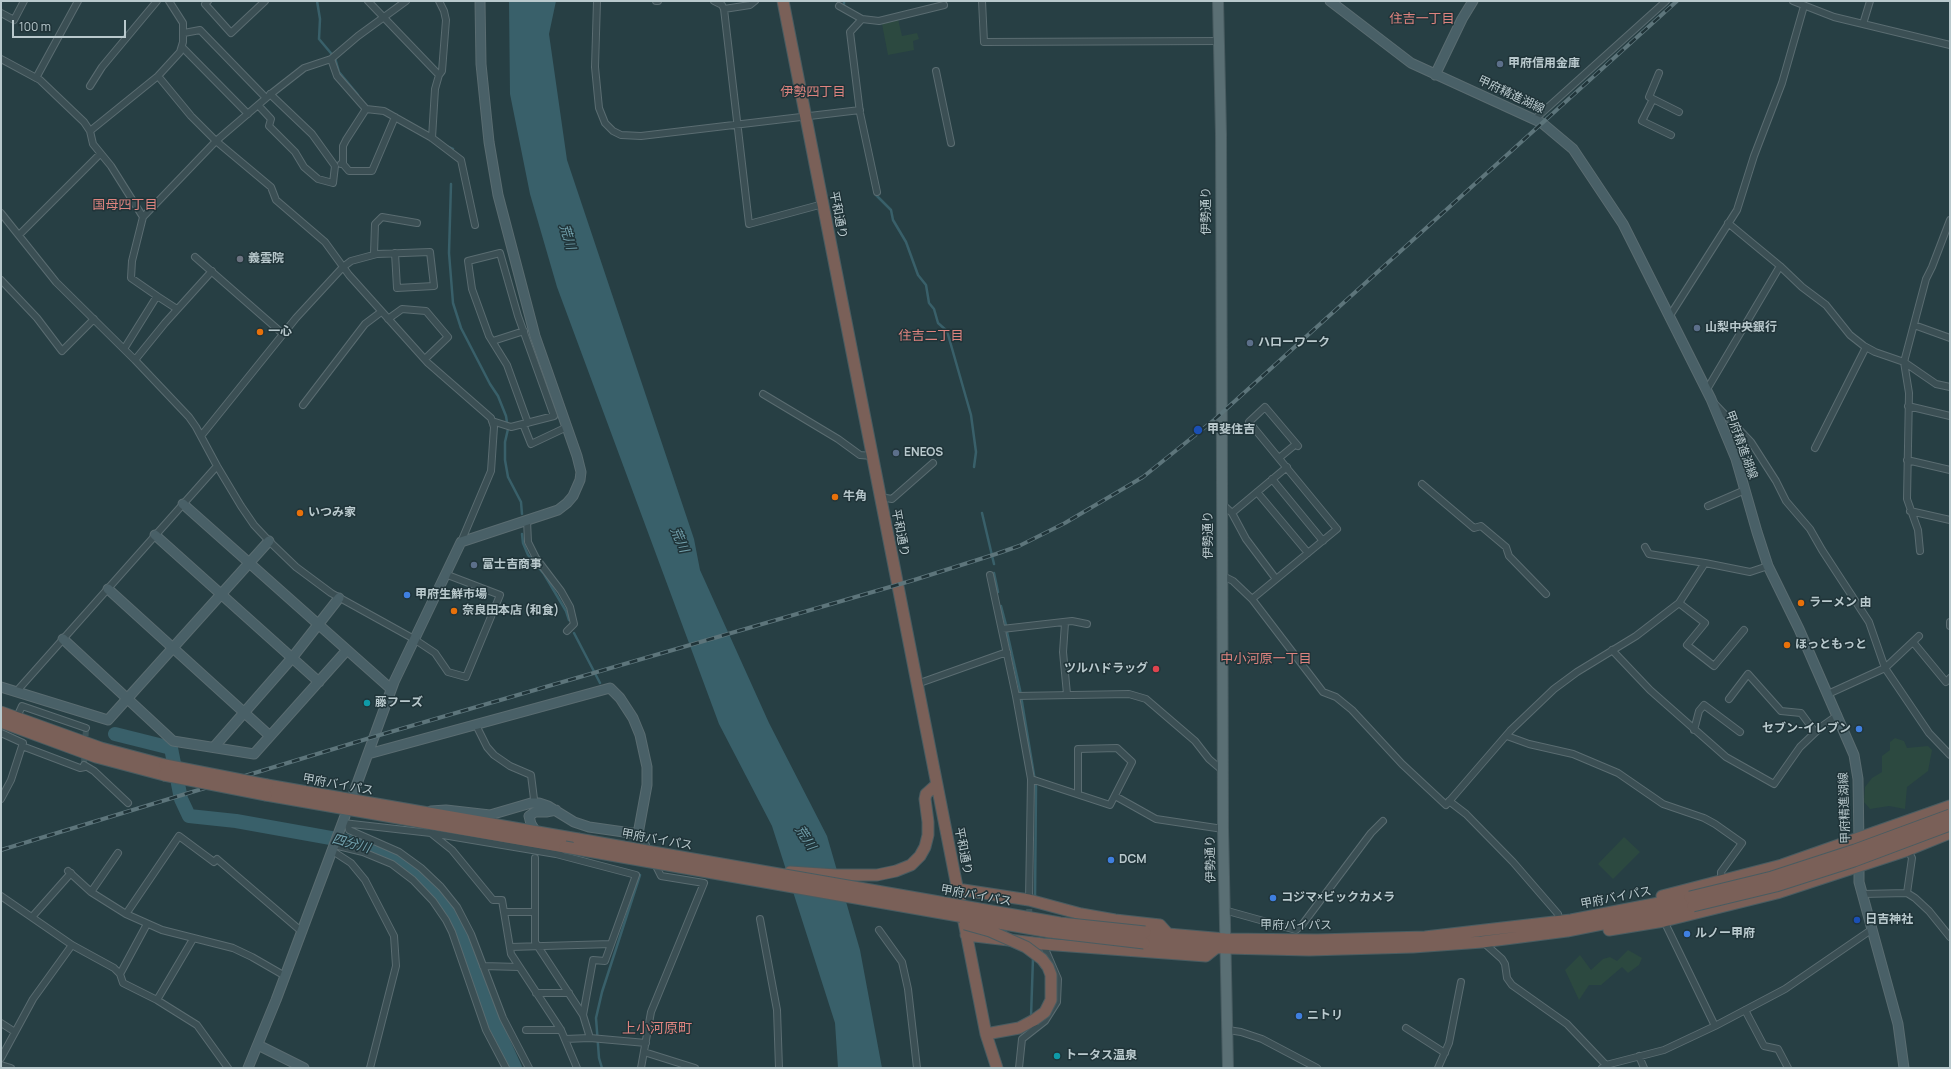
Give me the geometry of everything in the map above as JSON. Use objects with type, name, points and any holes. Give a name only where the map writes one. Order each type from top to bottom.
[{"type":"highway","name":"平和通り","points":[[783,1],[966,936],[986,1034],[997,1068]]},
{"type":"highway","name":"甲府バイパス","points":[[1,712],[16,719],[164,770]]},
{"type":"highway","name":"甲府バイパス","points":[[1,722],[96,757],[565,847],[875,902],[1050,932],[1309,950],[1413,948],[1482,942],[1585,928],[1692,902],[1854,850],[1950,814]]},
{"type":"highway","points":[[741,868],[836,875],[877,875],[896,871],[911,865],[920,856],[928,835],[925,799],[926,794],[936,785]]},
{"type":"highway","name":"甲府バイパス","points":[[266,790],[422,812],[1144,938],[1169,935],[1222,945],[1317,940],[1425,937],[1560,922],[1692,902],[1776,886],[1854,861],[1950,825]]},
{"type":"highway","points":[[1572,920],[1602,907],[1660,896],[1782,865],[1950,806]]},
{"type":"highway","points":[[1585,928],[1611,930],[1664,921],[1777,893],[1859,867],[1908,850],[1950,833]]},
{"type":"highway","points":[[957,889],[1029,900],[1081,914],[1160,925],[1169,935]]},
{"type":"highway","points":[[875,902],[883,909],[939,918],[990,931],[1017,942],[1034,952],[1048,967],[1052,986],[1051,1000],[1045,1012],[1019,1028],[986,1034]]},
{"type":"highway","points":[[966,936],[1042,944],[1206,956],[1222,945]]},
{"type":"main road","name":"伊勢通り","points":[[1218,1],[1221,502],[1223,576],[1224,910],[1222,945],[1228,1030],[1228,1068]]},
{"type":"street","points":[[1,13],[14,20],[24,1]]},
{"type":"street","points":[[36,78],[78,1]]},
{"type":"street","points":[[90,86],[102,67],[157,1]]},
{"type":"street","points":[[90,131],[158,76],[180,52],[184,33],[183,23],[169,1]]},
{"type":"street","points":[[208,1],[205,4],[231,33],[265,1]]},
{"type":"street","points":[[368,1],[438,75]]},
{"type":"street","points":[[177,309],[131,278],[132,261],[143,217],[216,141],[258,104],[304,68],[332,59],[406,1]]},
{"type":"street","points":[[432,135],[435,89],[438,75],[442,72],[446,20],[444,11],[439,1]]},
{"type":"street","points":[[460,542],[558,510],[567,503],[578,487],[581,472],[536,336],[500,201],[489,142],[481,64],[480,1]]},
{"type":"street","points":[[597,1],[595,67],[597,94],[601,117],[613,131],[621,135],[641,136],[860,110]]},
{"type":"street","points":[[714,1],[722,5],[724,9],[749,224],[823,204]]},
{"type":"street","points":[[724,9],[750,5],[755,1]]},
{"type":"street","points":[[924,1],[925,8]]},
{"type":"street","points":[[982,1],[984,42],[1219,41]]},
{"type":"street","name":"甲府精進湖線","points":[[1330,1],[1411,63],[1535,119],[1573,149],[1590,176],[1610,203],[1636,246],[1708,395],[1736,459],[1768,566],[1799,629],[1838,715],[1854,755],[1858,780],[1859,882],[1898,1024],[1904,1068]]},
{"type":"street","points":[[1435,75],[1462,19],[1473,1]]},
{"type":"street","points":[[1535,119],[1666,1]]},
{"type":"street","points":[[1793,1],[1834,17],[1950,45]]},
{"type":"street","points":[[1863,24],[1870,1]]},
{"type":"street","points":[[839,6],[862,19],[879,21],[925,8],[944,5]]},
{"type":"street","points":[[1669,317],[1737,210],[1754,156],[1782,83],[1804,6]]},
{"type":"street","points":[[862,19],[850,32],[860,110],[878,192]]},
{"type":"street","points":[[184,33],[200,30],[268,96],[312,134],[335,166],[332,183],[318,179],[304,167],[295,152],[268,126],[271,119],[258,104]]},
{"type":"street","points":[[182,47],[248,114]]},
{"type":"street","points":[[1,59],[36,78],[84,122],[90,131],[93,144],[111,166],[143,217]]},
{"type":"street","points":[[332,59],[337,76],[366,109],[384,111],[432,135],[461,160],[475,225]]},
{"type":"street","points":[[936,71],[951,143]]},
{"type":"street","points":[[1659,73],[1649,97],[1679,112]]},
{"type":"street","points":[[158,76],[191,116],[216,141],[271,187],[276,200],[325,242],[343,267],[381,312],[425,360],[491,418],[494,427],[491,471],[460,542],[391,689],[354,792]]},
{"type":"street","points":[[1653,99],[1642,121],[1671,135]]},
{"type":"street","points":[[366,109],[343,146],[343,164],[349,171],[372,170],[395,117]]},
{"type":"street","points":[[19,235],[100,154]]},
{"type":"street","points":[[335,166],[343,164]]},
{"type":"street","points":[[1,213],[56,282],[135,360],[189,417],[217,466],[254,525],[269,541],[296,567],[339,598],[414,639],[435,653],[448,672],[466,677],[500,595],[445,574]]},
{"type":"street","points":[[374,254],[374,224],[382,216],[417,223]]},
{"type":"street","points":[[1920,551],[1918,530],[1907,499],[1908,406],[1904,362],[1926,279],[1950,220]]},
{"type":"street","points":[[1728,223],[1780,266],[1802,287],[1826,305],[1850,335],[1866,347],[1875,352],[1904,362],[1936,384],[1950,387]]},
{"type":"street","points":[[201,436],[283,334],[343,267],[351,261],[374,254],[395,253],[430,252],[434,286],[398,288],[395,253]]},
{"type":"street","points":[[492,421],[511,428],[525,424],[554,416],[524,331],[500,253],[468,261],[472,289],[479,310],[506,365],[525,424],[531,444],[567,427]]},
{"type":"street","points":[[196,257],[283,334]]},
{"type":"street","points":[[1780,266],[1708,395],[1751,442],[1776,481],[1786,501],[1810,529],[1869,622],[1885,668],[1929,733],[1950,755]]},
{"type":"street","points":[[135,360],[177,309],[212,271]]},
{"type":"street","points":[[1,280],[37,318],[62,352],[94,319]]},
{"type":"street","points":[[124,349],[157,296]]},
{"type":"street","points":[[388,319],[402,309],[426,311],[448,337],[425,360]]},
{"type":"street","points":[[303,405],[365,324],[381,312]]},
{"type":"street","points":[[1914,325],[1950,338]]},
{"type":"street","points":[[493,341],[524,331]]},
{"type":"street","points":[[1815,448],[1866,347]]},
{"type":"street","points":[[764,394],[838,439],[860,456],[872,456]]},
{"type":"street","points":[[1908,406],[1950,416]]},
{"type":"street","points":[[1252,599],[1337,529],[1249,422],[1265,407],[1297,445],[1280,458]]},
{"type":"street","points":[[1907,460],[1950,470]]},
{"type":"street","points":[[880,497],[892,499],[933,463]]},
{"type":"street","points":[[16,692],[217,466]]},
{"type":"street","points":[[1232,513],[1287,467]]},
{"type":"street","points":[[1272,479],[1323,541]]},
{"type":"street","points":[[1422,484],[1474,528],[1481,526],[1506,547],[1509,556],[1546,594]]},
{"type":"street","points":[[1708,506],[1745,490]]},
{"type":"street","points":[[1257,492],[1308,553]]},
{"type":"street","points":[[1221,502],[1232,513],[1246,539],[1276,579]]},
{"type":"street","points":[[183,504],[391,689]]},
{"type":"street","points":[[1910,511],[1950,520]]},
{"type":"street","points":[[526,520],[528,542],[536,558],[561,591],[570,607],[574,624],[567,631]]},
{"type":"street","points":[[155,536],[319,682]]},
{"type":"street","points":[[1,687],[108,720],[269,541]]},
{"type":"street","points":[[1645,546],[1649,554],[1750,572],[1768,566]]},
{"type":"street","points":[[1223,576],[1233,581],[1252,599],[1323,692],[1336,697],[1352,710],[1402,764],[1446,805],[1507,736],[1554,689],[1612,650],[1636,636],[1679,603],[1705,563]]},
{"type":"street","points":[[990,576],[1016,696],[1031,779],[1029,900]]},
{"type":"street","points":[[108,589],[270,736]]},
{"type":"street","points":[[214,747],[292,658],[339,598]]},
{"type":"street","points":[[1679,603],[1705,623],[1687,645],[1714,666],[1744,630]]},
{"type":"street","points":[[1002,629],[1072,621],[1087,624]]},
{"type":"street","points":[[1065,623],[1063,652],[1067,694]]},
{"type":"street","points":[[1828,694],[1885,668],[1919,636]]},
{"type":"street","points":[[63,639],[173,741],[254,754],[346,650]]},
{"type":"street","points":[[1913,642],[1946,682],[1950,678]]},
{"type":"street","points":[[1612,650],[1650,690],[1726,757],[1774,784],[1800,747],[1815,732],[1838,715]]},
{"type":"street","points":[[917,684],[1007,652]]},
{"type":"street","points":[[1729,699],[1748,674],[1781,711],[1801,713],[1815,732]]},
{"type":"street","points":[[368,754],[610,688],[620,698],[633,718],[644,748],[647,767],[647,785],[638,834]]},
{"type":"street","points":[[1016,696],[1129,694],[1146,699],[1195,741],[1223,772]]},
{"type":"street","points":[[1694,730],[1699,711],[1704,705],[1740,732]]},
{"type":"street","points":[[16,719],[22,706],[86,728]]},
{"type":"street","points":[[476,725],[487,747],[494,755],[510,766],[531,775],[534,799]]},
{"type":"street","points":[[1,733],[23,743],[11,780],[1,799]]},
{"type":"street","points":[[1507,736],[1529,744],[1579,756],[1618,773],[1663,804],[1704,818],[1715,824],[1742,843],[1721,872],[1721,881]]},
{"type":"street","points":[[22,746],[80,768],[84,765],[94,771],[128,803]]},
{"type":"street","points":[[1031,779],[1110,805],[1132,762],[1117,748],[1078,749],[1078,794]]},
{"type":"street","points":[[1115,796],[1156,819],[1223,829]]},
{"type":"street","points":[[1449,801],[1466,814],[1513,862],[1558,914],[1560,922]]},
{"type":"street","points":[[422,812],[446,810],[490,815],[531,803],[539,803],[556,810],[574,822],[590,827],[638,834],[642,836],[661,876],[704,883],[651,1012],[641,1068]]},
{"type":"street","points":[[536,832],[531,824],[530,816],[535,812],[556,810]]},
{"type":"street","points":[[1224,910],[1296,930],[1302,925],[1371,833],[1384,821]]},
{"type":"street","points":[[344,824],[431,833],[556,854],[636,874],[605,961],[593,960],[583,1014]]},
{"type":"street","points":[[248,1068],[285,976],[333,848],[344,824]]},
{"type":"street","points":[[344,824],[349,830],[399,852],[421,868],[441,886],[457,907],[471,934],[503,1018],[529,1068]]},
{"type":"street","points":[[431,833],[452,850],[493,900],[502,900],[511,954],[561,1030],[577,1068]]},
{"type":"street","points":[[126,914],[179,836],[214,862],[217,859],[301,931]]},
{"type":"street","points":[[333,848],[351,863],[365,880],[394,936],[396,966],[370,1068]]},
{"type":"street","points":[[333,848],[362,852],[392,864],[413,880],[433,902],[446,920],[452,932],[486,1030],[506,1068]]},
{"type":"street","points":[[1907,893],[1912,858],[1908,850]]},
{"type":"street","points":[[91,892],[118,853]]},
{"type":"street","points":[[535,858],[535,942],[583,1014],[590,1038]]},
{"type":"street","points":[[32,917],[69,872],[91,892],[126,914],[147,924],[193,939],[232,948],[252,957],[285,976]]},
{"type":"street","points":[[1862,894],[1907,893],[1929,911],[1950,937]]},
{"type":"street","points":[[1,896],[72,945],[114,968],[120,974],[123,983],[157,1000],[197,1025],[228,1068]]},
{"type":"street","points":[[504,912],[535,912]]},
{"type":"street","points":[[760,919],[777,1010],[779,1068]]},
{"type":"street","points":[[1664,921],[1715,1026]]},
{"type":"street","points":[[120,974],[147,924]]},
{"type":"street","points":[[879,930],[902,962],[909,997],[916,1068]]},
{"type":"street","points":[[1482,942],[1502,958],[1505,964],[1507,978],[1512,985],[1567,1024],[1604,1066],[1664,1050],[1715,1026],[1785,989],[1871,930]]},
{"type":"street","points":[[157,1000],[193,939]]},
{"type":"street","points":[[510,947],[611,944]]},
{"type":"street","points":[[1019,1068],[1022,1039],[1045,1021],[1057,1002],[1058,979],[1042,944]]},
{"type":"street","points":[[1,1058],[33,999],[72,945]]},
{"type":"street","points":[[483,966],[519,967]]},
{"type":"street","points":[[1438,1068],[1449,1043],[1461,982]]},
{"type":"street","points":[[536,993],[569,993]]},
{"type":"street","points":[[1745,1010],[1764,1046],[1778,1049],[1788,1068]]},
{"type":"street","points":[[1,1023],[15,1032]]},
{"type":"street","points":[[1406,1028],[1445,1053]]},
{"type":"street","points":[[526,1030],[561,1030]]},
{"type":"street","points":[[1228,1030],[1262,1039],[1317,1068]]},
{"type":"street","points":[[565,1039],[590,1038],[646,1043]]},
{"type":"street","points":[[258,1045],[304,1068]]},
{"type":"street","points":[[644,1052],[695,1068]]},
{"type":"street","points":[[1639,1056],[1644,1068]]},
{"type":"street","points":[[1,1065],[11,1068]]},
{"type":"green space","points":[[898,19],[902,36],[917,33],[919,39],[913,41],[914,50],[888,55],[882,24]]},
{"type":"green space","points":[[1895,738],[1904,741],[1907,748],[1928,746],[1932,750],[1928,771],[1907,787],[1905,809],[1889,806],[1870,809],[1864,802],[1865,787],[1872,778],[1882,772],[1882,756],[1890,750],[1890,742]]},
{"type":"green space","points":[[1624,837],[1640,852],[1613,879],[1598,864]]},
{"type":"green space","points":[[1628,950],[1642,958],[1639,965],[1628,973],[1622,967],[1601,985],[1589,985],[1579,1000],[1565,970],[1580,955],[1591,970],[1603,959],[1610,957],[1617,961]]},
{"type":"water","name":"荒川","points":[[509,1],[556,1],[549,34],[567,160],[694,539],[700,570],[769,723],[827,836],[860,950],[882,1068],[838,1068],[835,1023],[772,826],[719,724],[557,287],[530,194],[510,94]]},
{"type":"waterway","points":[[317,1],[320,19],[319,39],[335,58],[339,72],[358,95]]},
{"type":"waterway","points":[[844,1],[844,6]]},
{"type":"waterway","points":[[446,146],[453,149]]},
{"type":"waterway","points":[[451,184],[449,253],[453,303],[461,328],[490,384],[498,396],[506,416],[508,429],[505,442],[505,460],[508,477],[521,502],[522,514]]},
{"type":"waterway","points":[[876,195],[891,210],[893,220],[906,242],[918,275],[926,285],[929,303],[934,309],[938,323],[947,331],[971,415],[976,452],[974,467]]},
{"type":"waterway","points":[[982,513],[994,564]]},
{"type":"waterway","points":[[522,534],[523,543],[528,555],[544,574],[566,611],[569,620]]},
{"type":"waterway","points":[[994,573],[998,592]]},
{"type":"waterway","points":[[1001,606],[1006,625]]},
{"type":"waterway","points":[[1007,632],[1020,690],[1036,787],[1035,899]]},
{"type":"waterway","points":[[574,633],[600,683]]},
{"type":"waterway","name":"四分川","points":[[115,734],[171,748],[181,799],[189,816],[236,821],[342,840],[372,849],[400,862],[419,877],[439,896],[455,921],[491,1015],[515,1068]]},
{"type":"waterway","points":[[602,1068],[599,1058],[596,1018],[602,992],[640,875]]},
{"type":"waterway","points":[[1031,1017],[1033,958]]},
{"type":"tunnel","points":[[84,763],[86,728]]},
{"type":"tunnel","points":[[1029,900],[1030,944]]},
{"type":"railway","points":[[1,850],[373,737],[914,580],[1019,546],[1065,523],[1143,477],[1214,420],[1677,1]]},
{"type":"place","name":"甲府信用金庫","points":[[1500,64]]},
{"type":"place","name":"義雲院","points":[[240,259]]},
{"type":"place","name":"山梨中央銀行","points":[[1697,328]]},
{"type":"place","name":"一心","points":[[260,332]]},
{"type":"place","name":"ハローワーク","points":[[1250,343]]},
{"type":"place","name":"甲斐住吉","points":[[1198,430]]},
{"type":"place","name":"ENEOS","points":[[896,453]]},
{"type":"place","name":"牛角","points":[[835,497]]},
{"type":"place","name":"いつみ家","points":[[300,513]]},
{"type":"place","name":"富士吉商事","points":[[474,565]]},
{"type":"place","name":"甲府生鮮市場","points":[[407,595]]},
{"type":"place","name":"ラーメン 由","points":[[1801,603]]},
{"type":"place","name":"奈良田本店 (和食)","points":[[454,611]]},
{"type":"place","name":"ほっともっと","points":[[1787,645]]},
{"type":"place","name":"ツルハドラッグ","points":[[1156,669]]},
{"type":"place","name":"藤フーズ","points":[[367,703]]},
{"type":"place","name":"セブン-イレブン","points":[[1859,729]]},
{"type":"place","name":"DCM","points":[[1111,860]]},
{"type":"place","name":"コジマ×ビックカメラ","points":[[1273,898]]},
{"type":"place","name":"日吉神社","points":[[1857,920]]},
{"type":"place","name":"ルノー甲府","points":[[1687,934]]},
{"type":"place","name":"ニトリ","points":[[1299,1016]]},
{"type":"place","name":"トータス温泉","points":[[1057,1056]]},
{"type":"district","name":"住吉一丁目","points":[[1422,19]]},
{"type":"district","name":"伊勢四丁目","points":[[813,92]]},
{"type":"district","name":"国母四丁目","points":[[125,205]]},
{"type":"district","name":"住吉二丁目","points":[[931,336]]},
{"type":"district","name":"中小河原一丁目","points":[[1266,659]]},
{"type":"district","name":"上小河原町","points":[[657,1029]]}]
